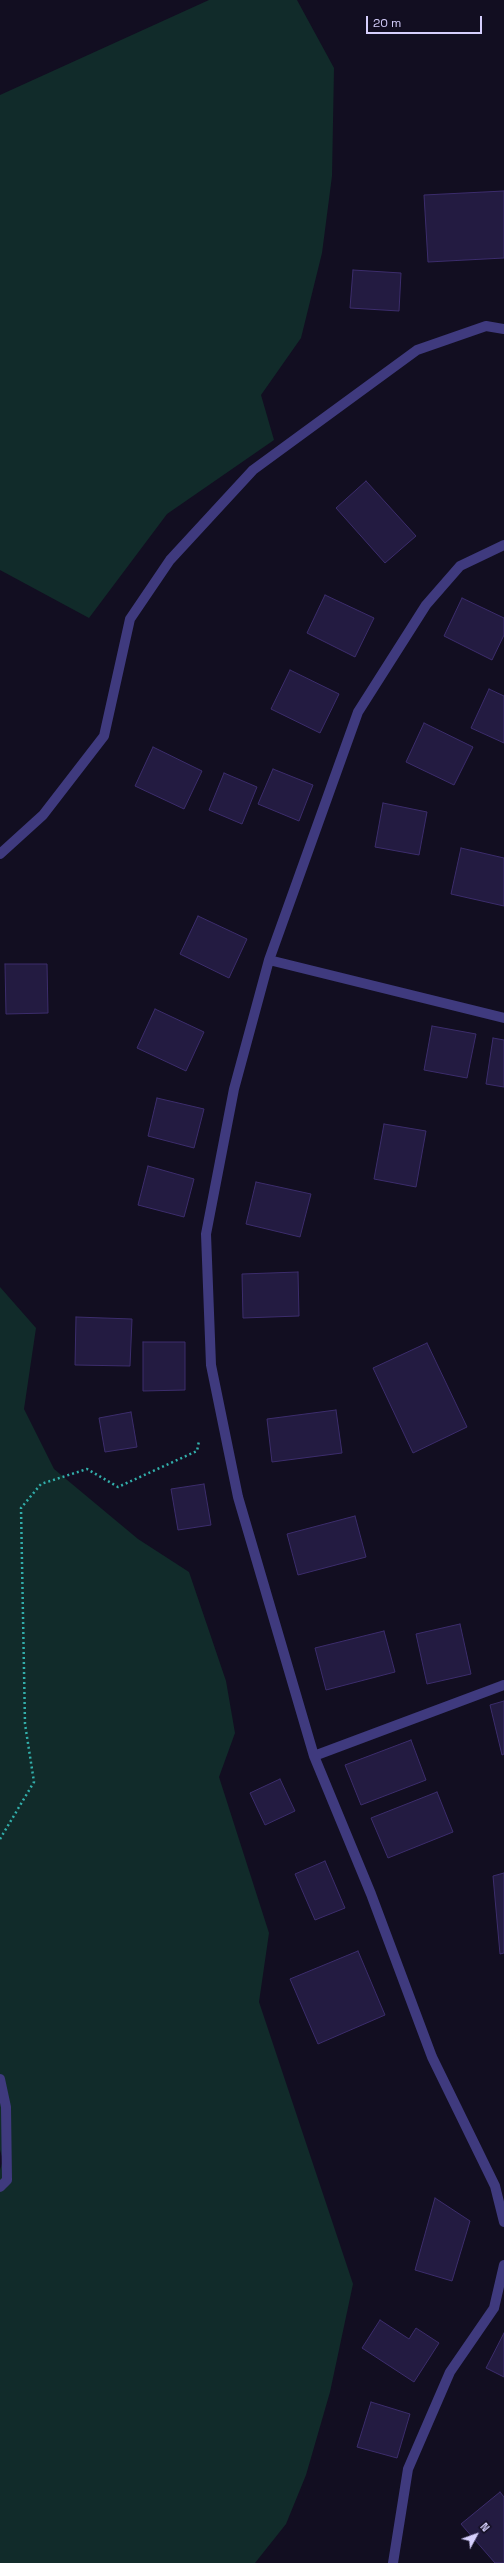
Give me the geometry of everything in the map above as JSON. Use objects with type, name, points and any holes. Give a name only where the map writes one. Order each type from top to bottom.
[{"type":"street","points":[[0,854],[42,815],[104,736],[130,619],[170,560],[253,470],[417,350],[486,326],[504,329]]},
{"type":"street","points":[[504,545],[460,566],[426,605],[358,712],[269,960],[234,1089],[206,1234],[211,1365],[238,1497],[314,1756],[371,1894],[432,2056],[495,2186],[504,2222]]},
{"type":"street","points":[[269,960],[504,1018]]},
{"type":"street","points":[[314,1756],[504,1684]]},
{"type":"street","points":[[0,2079],[6,2107],[7,2180],[0,2188]]},
{"type":"street","points":[[393,2563],[408,2469],[450,2372],[494,2308],[504,2265]]},
{"type":"path","points":[[0,1839],[34,1782],[25,1724],[21,1508],[41,1484],[87,1469],[118,1487],[197,1452],[200,1436]]},
{"type":"green space","points":[[209,0],[297,0],[334,68],[332,176],[322,253],[301,338],[261,395],[274,440],[167,514],[89,618],[0,570],[0,95]]},
{"type":"green space","points":[[0,1287],[36,1328],[24,1409],[54,1469],[138,1539],[189,1572],[226,1681],[235,1733],[219,1777],[269,1933],[259,2002],[353,2284],[330,2392],[306,2475],[286,2524],[255,2563],[0,2563],[0,2170],[3,2160],[0,2150]]},
{"type":"building","points":[[504,191],[504,258],[428,262],[424,195]]},
{"type":"building","points":[[353,270],[401,273],[399,311],[350,308]]},
{"type":"building","points":[[366,481],[416,536],[385,563],[336,508]]},
{"type":"building","points":[[325,595],[374,618],[355,657],[307,633]]},
{"type":"building","points":[[462,598],[504,618],[504,635],[492,660],[444,636]]},
{"type":"building","points":[[290,670],[339,694],[320,733],[271,709]]},
{"type":"building","points":[[489,689],[504,696],[504,743],[471,728]]},
{"type":"building","points":[[424,723],[473,747],[454,785],[406,762]]},
{"type":"building","points":[[153,747],[202,771],[184,809],[135,786]]},
{"type":"building","points":[[273,769],[313,785],[299,821],[258,804]]},
{"type":"building","points":[[224,773],[257,787],[242,824],[209,810]]},
{"type":"building","points":[[383,803],[427,812],[419,855],[375,847]]},
{"type":"building","points":[[461,848],[504,858],[504,906],[451,894]]},
{"type":"building","points":[[198,916],[247,939],[229,978],[180,954]]},
{"type":"building","points":[[5,964],[47,964],[48,1013],[6,1014]]},
{"type":"building","points":[[155,1009],[204,1032],[186,1071],[137,1048]]},
{"type":"building","points":[[432,1026],[476,1034],[467,1078],[424,1070]]},
{"type":"building","points":[[493,1038],[504,1040],[504,1087],[486,1084]]},
{"type":"building","points":[[157,1098],[204,1109],[194,1148],[148,1136]]},
{"type":"building","points":[[384,1124],[426,1131],[416,1187],[374,1179]]},
{"type":"building","points":[[148,1166],[194,1179],[184,1217],[138,1205]]},
{"type":"building","points":[[256,1182],[311,1194],[300,1237],[246,1224]]},
{"type":"building","points":[[298,1272],[299,1316],[243,1318],[242,1274]]},
{"type":"building","points":[[76,1317],[132,1319],[130,1366],[75,1365]]},
{"type":"building","points":[[143,1342],[185,1342],[185,1390],[143,1391]]},
{"type":"building","points":[[427,1343],[467,1427],[413,1453],[373,1368]]},
{"type":"building","points":[[336,1410],[342,1453],[272,1462],[267,1419]]},
{"type":"building","points":[[131,1412],[137,1447],[105,1452],[99,1418]]},
{"type":"building","points":[[204,1484],[211,1525],[178,1530],[171,1489]]},
{"type":"building","points":[[355,1516],[366,1557],[298,1575],[287,1534]]},
{"type":"building","points":[[460,1624],[471,1674],[427,1684],[416,1634]]},
{"type":"building","points":[[384,1631],[395,1672],[326,1690],[315,1648]]},
{"type":"building","points":[[504,1701],[504,1754],[502,1755],[490,1705]]},
{"type":"building","points":[[411,1740],[426,1780],[361,1805],[345,1765]]},
{"type":"building","points":[[280,1779],[295,1811],[265,1825],[250,1793]]},
{"type":"building","points":[[437,1792],[453,1832],[388,1858],[371,1818]]},
{"type":"building","points":[[325,1861],[345,1908],[315,1920],[295,1874]]},
{"type":"building","points":[[504,1873],[504,1953],[500,1954],[493,1876]]},
{"type":"building","points":[[358,1951],[385,2015],[318,2044],[290,1979]]},
{"type":"building","points":[[435,2198],[470,2221],[452,2281],[415,2270]]},
{"type":"building","points":[[380,2320],[409,2339],[416,2328],[439,2343],[414,2382],[362,2348]]},
{"type":"building","points":[[504,2333],[504,2377],[486,2368]]},
{"type":"building","points":[[371,2402],[410,2414],[397,2458],[357,2447]]},
{"type":"building","points":[[500,2492],[504,2497],[504,2563],[495,2563],[461,2524]]}]
